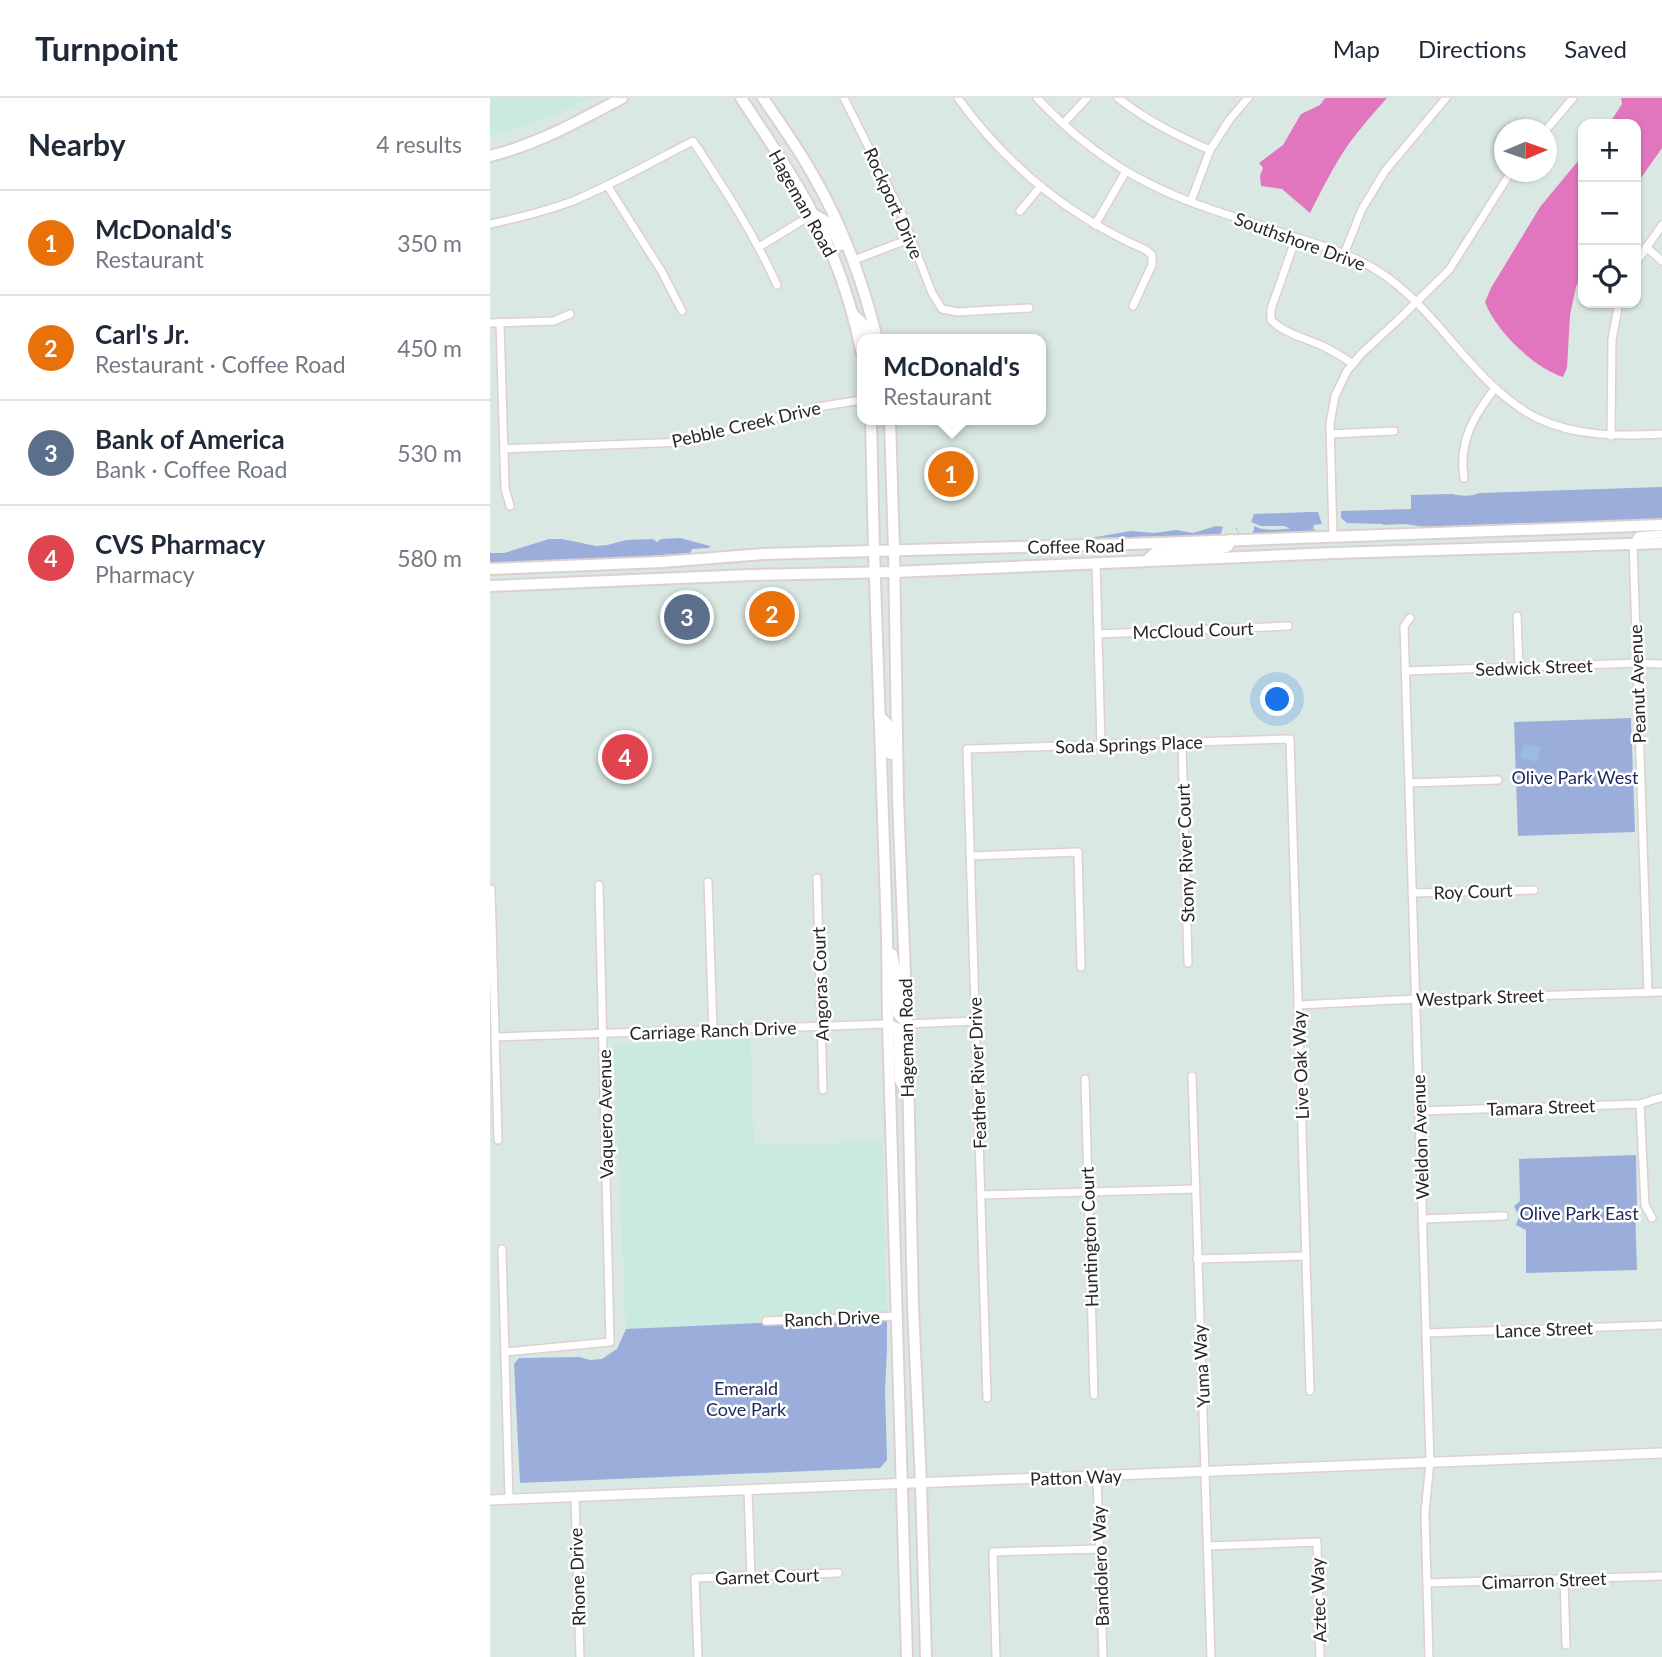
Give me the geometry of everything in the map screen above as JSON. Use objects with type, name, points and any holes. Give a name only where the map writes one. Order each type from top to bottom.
[{"type":"main road","points":[[490,156],[547,137],[622,98]]},
{"type":"main road","name":"Hageman Road","points":[[741,98],[813,214],[836,264],[857,334]]},
{"type":"main road","name":"Hageman Road","points":[[763,98],[813,174],[854,260],[876,334]]},
{"type":"main road","points":[[813,214],[828,223],[840,244],[854,260]]},
{"type":"main road","points":[[852,313],[865,326],[867,334]]},
{"type":"main road","name":"Hageman Road","points":[[871,425],[907,1657]]},
{"type":"main road","name":"Hageman Road","points":[[890,425],[898,798],[926,1657]]},
{"type":"main road","name":"Coffee Road","points":[[490,569],[663,562],[763,554],[1662,526]]},
{"type":"main road","points":[[1146,561],[1154,553],[1220,549],[1228,546],[1231,540]]},
{"type":"main road","name":"Coffee Road","points":[[490,586],[1662,542]]},
{"type":"main road","points":[[879,715],[888,725],[891,775],[898,798]]},
{"type":"main road","points":[[887,934],[895,970],[898,1014],[907,1024]]},
{"type":"main road","points":[[888,1024],[898,1029],[900,1080],[908,1097]]},
{"type":"street","name":"Rockport Drive","points":[[844,98],[888,184],[932,293],[942,309],[957,312],[1029,309]]},
{"type":"street","points":[[958,98],[996,145],[1040,187],[1094,225],[1152,255],[1152,265],[1133,306]]},
{"type":"street","name":"Southshore Drive","points":[[1037,98],[1083,142],[1150,184],[1344,254],[1377,270],[1416,302],[1495,388],[1521,408],[1554,425],[1586,433],[1611,436],[1662,434]]},
{"type":"street","points":[[1063,124],[1087,98]]},
{"type":"street","points":[[1118,98],[1150,121],[1210,150]]},
{"type":"street","points":[[1191,201],[1210,150],[1247,98]]},
{"type":"street","points":[[1344,254],[1352,230],[1371,191],[1396,156],[1446,98]]},
{"type":"street","points":[[1555,119],[1573,98]]},
{"type":"street","points":[[491,221],[545,211],[572,201],[694,141],[746,223],[777,285]]},
{"type":"street","points":[[1094,225],[1126,171]]},
{"type":"street","points":[[1333,536],[1332,409],[1340,384],[1353,364],[1448,270],[1505,182]]},
{"type":"street","points":[[607,185],[662,272],[682,311]]},
{"type":"street","points":[[1020,211],[1040,187]]},
{"type":"street","points":[[759,247],[813,214]]},
{"type":"street","points":[[1641,255],[1662,225]]},
{"type":"street","points":[[854,260],[912,238]]},
{"type":"street","points":[[1296,238],[1271,309],[1271,320],[1278,328],[1322,345],[1353,364]]},
{"type":"street","points":[[1646,247],[1662,261]]},
{"type":"street","points":[[1611,436],[1612,339],[1618,308]]},
{"type":"street","points":[[490,323],[554,321],[570,314]]},
{"type":"street","points":[[500,323],[505,488],[510,506]]},
{"type":"street","points":[[1464,478],[1463,449],[1484,403],[1495,388]]},
{"type":"street","name":"Pebble Creek Drive","points":[[504,449],[684,442],[817,407],[857,401]]},
{"type":"street","points":[[1331,434],[1394,431]]},
{"type":"street","points":[[1633,544],[1638,536],[1662,534]]},
{"type":"street","name":"Peanut Avenue","points":[[1633,544],[1648,992]]},
{"type":"street","points":[[1096,563],[1101,744]]},
{"type":"street","points":[[1517,616],[1519,668]]},
{"type":"street","name":"Weldon Avenue","points":[[1410,618],[1404,626],[1430,1462],[1425,1513],[1429,1657]]},
{"type":"street","name":"McCloud Court","points":[[1098,634],[1288,626]]},
{"type":"street","name":"Sedwick Street","points":[[1405,671],[1662,664]]},
{"type":"street","name":"Soda Springs Place","points":[[968,748],[1290,739]]},
{"type":"street","name":"Live Oak Way","points":[[1290,739],[1310,1391]]},
{"type":"street","name":"Stony River Court","points":[[1182,742],[1188,963]]},
{"type":"street","name":"Feather River Drive","points":[[968,748],[987,1398]]},
{"type":"street","points":[[1409,783],[1499,780]]},
{"type":"street","points":[[971,856],[1078,852],[1081,967]]},
{"type":"street","name":"Angoras Court","points":[[817,878],[823,1090]]},
{"type":"street","points":[[708,882],[712,1030]]},
{"type":"street","name":"Vaquero Avenue","points":[[505,1352],[610,1342],[599,885]]},
{"type":"street","points":[[491,889],[498,1140]]},
{"type":"street","name":"Roy Court","points":[[1412,893],[1534,890]]},
{"type":"street","name":"Westpark Street","points":[[1298,1005],[1662,992]]},
{"type":"street","points":[[907,1024],[976,1021]]},
{"type":"street","name":"Carriage Ranch Drive","points":[[495,1037],[888,1024]]},
{"type":"street","name":"Yuma Way","points":[[1192,1076],[1211,1657]]},
{"type":"street","name":"Huntington Court","points":[[1085,1079],[1094,1395]]},
{"type":"street","name":"Tamara Street","points":[[1419,1111],[1640,1104],[1662,1097]]},
{"type":"street","points":[[1640,1104],[1645,1205],[1652,1218]]},
{"type":"street","points":[[981,1195],[1195,1189]]},
{"type":"street","points":[[1422,1219],[1504,1216]]},
{"type":"street","points":[[502,1249],[509,1499]]},
{"type":"street","points":[[1197,1259],[1306,1256]]},
{"type":"street","name":"Ranch Drive","points":[[766,1321],[897,1316]]},
{"type":"street","name":"Lance Street","points":[[1426,1333],[1662,1325]]},
{"type":"street","name":"Patton Way","points":[[490,1500],[1662,1453]]},
{"type":"street","name":"Bandolero Way","points":[[1097,1476],[1103,1657]]},
{"type":"street","points":[[748,1490],[751,1576]]},
{"type":"street","name":"Rhone Drive","points":[[575,1497],[580,1657]]},
{"type":"street","name":"Aztec Way","points":[[1208,1546],[1317,1542],[1320,1657]]},
{"type":"street","points":[[996,1657],[993,1552],[1099,1549]]},
{"type":"street","name":"Garnet Court","points":[[698,1657],[695,1578],[838,1573]]},
{"type":"street","name":"Cimarron Street","points":[[1427,1583],[1662,1576]]},
{"type":"street","points":[[1564,1579],[1566,1645]]},
{"type":"shaded area","points":[[490,98],[590,98],[536,123],[490,136]]},
{"type":"shaded area","points":[[1325,98],[1387,98],[1342,154],[1310,213],[1282,189],[1261,186],[1263,168],[1259,163],[1283,145],[1301,114],[1320,105]]},
{"type":"shaded area","points":[[1621,98],[1662,98],[1662,148],[1641,178],[1641,119],[1612,119],[1622,104]]},
{"type":"shaded area","points":[[1578,161],[1578,282],[1570,315],[1567,368],[1563,377],[1540,365],[1517,347],[1497,324],[1485,302],[1540,207]]},
{"type":"shaded area","points":[[1525,743],[1541,747],[1536,762],[1520,757]]},
{"type":"shaded area","points":[[750,1039],[754,1144],[882,1142],[887,1317],[626,1329],[613,1044]]},
{"type":"green space","points":[[1662,487],[1662,520],[1426,527],[1347,523],[1341,518],[1341,511],[1411,509],[1411,495],[1466,496],[1479,493]]},
{"type":"green space","points":[[1318,512],[1322,524],[1314,525],[1316,532],[1243,534],[1238,533],[1237,531],[1252,533],[1254,526],[1267,530],[1290,529],[1285,526],[1261,526],[1251,522],[1254,514]]},
{"type":"green space","points":[[1216,526],[1223,527],[1218,535],[1090,538],[1131,531],[1154,533],[1176,530],[1193,533]]},
{"type":"green space","points":[[680,538],[710,546],[692,549],[690,553],[490,563],[490,553],[504,553],[549,539],[596,546],[627,540],[653,539],[657,542],[661,539]]},
{"type":"green space","name":"Olive Park West","points":[[1631,718],[1635,832],[1518,836],[1514,722]]},
{"type":"green space","name":"Olive Park East","points":[[1636,1155],[1637,1270],[1526,1273],[1526,1230],[1516,1225],[1519,1216],[1514,1206],[1520,1201],[1519,1159]]},
{"type":"green space","name":"Emerald Cove Park","points":[[887,1317],[887,1460],[880,1468],[520,1483],[514,1364],[519,1358],[602,1359],[617,1349],[626,1329]]},
{"type":"place","name":"McDonald's","points":[[951,474]]},
{"type":"place","name":"Carl's Jr.","points":[[772,614]]},
{"type":"place","name":"Bank of America","points":[[687,617]]},
{"type":"place","name":"CVS Pharmacy","points":[[625,757]]}]
